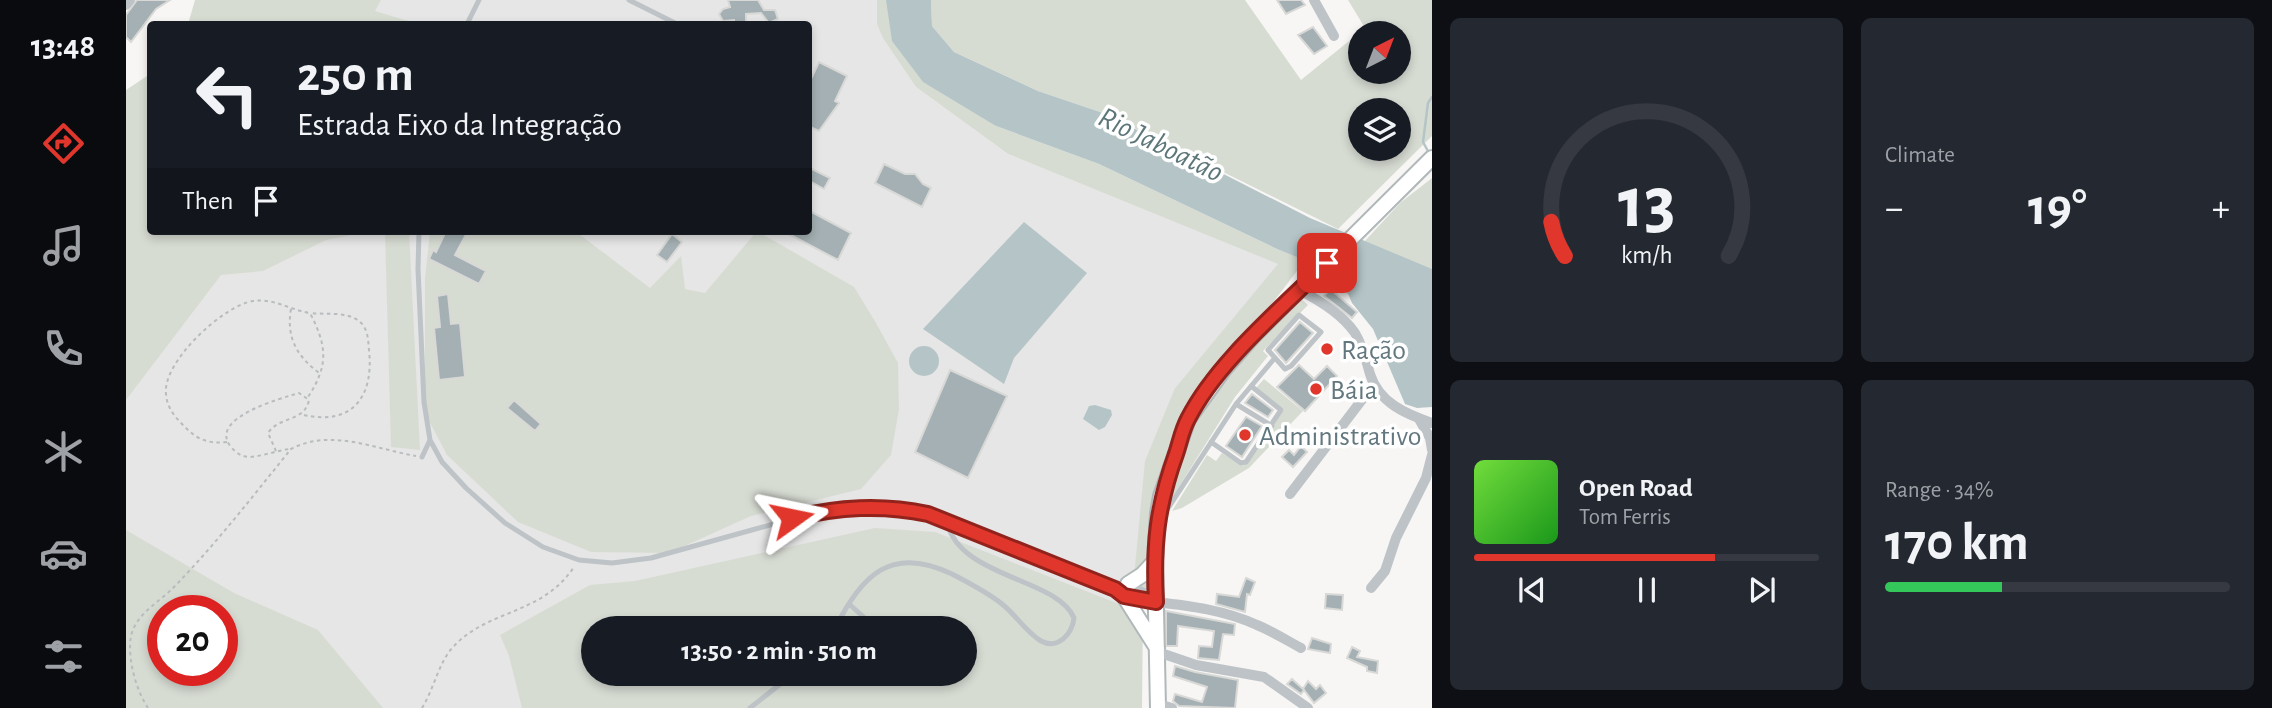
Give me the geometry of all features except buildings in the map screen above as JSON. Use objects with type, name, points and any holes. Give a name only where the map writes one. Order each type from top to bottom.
[{"type":"main road","points":[[1163,707],[1156,598],[1157,525],[1164,488],[1192,411],[1224,369],[1432,158]]},
{"type":"main road","points":[[1155,561],[1122,590],[1158,651]]},
{"type":"street","points":[[126,5],[130,0]]},
{"type":"street","points":[[1314,0],[1334,36]]},
{"type":"street","points":[[1303,286],[1350,327],[1361,345],[1374,384],[1399,410],[1432,423]]},
{"type":"street","points":[[1290,494],[1374,384]]},
{"type":"street","points":[[1371,588],[1385,570],[1401,525],[1426,478],[1432,453],[1430,438],[1419,418]]},
{"type":"street","points":[[1156,598],[1228,614],[1261,626],[1301,648]]},
{"type":"street","points":[[1158,651],[1196,665],[1264,677],[1308,708]]},
{"type":"lane","points":[[468,21],[479,0]]},
{"type":"lane","points":[[629,0],[671,21]]},
{"type":"lane","points":[[419,235],[424,402],[430,440],[442,462],[505,523],[542,547],[579,560],[612,563],[650,558],[817,512],[861,506],[899,508],[947,522],[1122,590],[1156,598]]},
{"type":"lane","points":[[1299,316],[1320,330],[1319,336],[1289,368],[1283,368],[1274,359],[1269,348],[1299,316]]},
{"type":"lane","points":[[1157,525],[1236,404],[1274,359]]},
{"type":"lane","points":[[1211,442],[1244,464],[1272,426],[1281,410],[1251,386]]},
{"type":"lane","points":[[1236,404],[1272,426]]},
{"type":"lane","points":[[422,457],[430,440]]},
{"type":"lane","points":[[842,616],[874,576],[888,565],[903,561],[922,562],[990,595],[1047,643],[1056,643],[1070,632],[1074,618],[1063,603],[1007,576],[963,549],[954,542],[947,522]]},
{"type":"lane","points":[[1122,590],[1156,598]]},
{"type":"lane","points":[[849,604],[862,616]]},
{"type":"lane","points":[[750,708],[778,686]]},
{"type":"path","points":[[227,442],[205,442],[187,430],[169,407],[165,392],[168,377],[187,347],[233,307],[251,301],[269,300],[310,313],[350,315],[362,323],[367,332],[369,388],[351,410],[327,417],[301,415],[278,423],[271,429],[269,439],[276,450]]},
{"type":"path","points":[[291,309],[289,329],[292,341],[307,363],[320,374]]},
{"type":"path","points":[[301,415],[309,405],[308,397],[320,374],[324,345],[310,313]]},
{"type":"path","points":[[227,442],[232,425],[240,415],[299,393],[308,397]]},
{"type":"path","points":[[227,442],[243,456],[291,449],[301,444],[347,440],[422,457]]},
{"type":"path","points":[[148,708],[135,678],[130,651],[131,635],[138,621],[171,590],[291,449]]},
{"type":"path","points":[[422,708],[453,646],[482,627],[537,602],[556,590],[579,560]]},
{"type":"shaded area","points":[[195,0],[381,0],[375,11],[409,21],[189,21]]},
{"type":"shaded area","points":[[222,0],[877,0],[877,24],[916,87],[1008,154],[1279,264],[1175,388],[1137,607],[1141,708],[126,708],[126,122],[147,217],[147,235],[812,235],[812,21],[205,21]]},
{"type":"shaded area","points":[[877,0],[887,0],[996,126],[1099,164],[1277,249],[1306,259],[1197,403],[1167,479],[1156,602],[1143,608],[1142,708],[522,708],[509,656],[500,635],[590,585],[635,581],[875,528],[935,532],[1119,604],[1137,607],[1134,577],[1145,461],[1175,388],[1278,264],[1008,154],[916,87],[883,38],[877,24]]},
{"type":"shaded area","points":[[931,0],[1245,0],[1301,80],[1348,42],[1348,84],[1411,84],[1411,21],[1361,21],[1348,0],[1432,0],[1432,136],[1411,157],[1411,98],[1348,98],[1348,161],[1407,161],[1338,229],[1106,114],[1038,91],[954,52],[932,26]]},
{"type":"shaded area","points":[[147,76],[147,235],[351,235],[326,240],[263,271],[221,275],[126,400],[126,90]]},
{"type":"shaded area","points":[[1432,178],[1432,358],[1329,280],[1400,203]]},
{"type":"shaded area","points":[[385,235],[409,235],[420,450],[391,447]]},
{"type":"shaded area","points":[[430,235],[580,235],[650,288],[681,256],[685,289],[705,293],[754,235],[764,235],[854,287],[876,323],[898,363],[899,409],[891,455],[861,489],[751,516],[669,553],[591,552],[518,522],[447,455],[425,413],[425,279]]},
{"type":"shaded area","points":[[1298,296],[1308,305],[1263,351],[1268,356],[1235,397],[1169,503],[1192,426],[1228,373]]},
{"type":"shaded area","points":[[1264,379],[1303,411],[1249,468],[1182,508],[1172,511],[1207,455],[1216,461],[1222,453],[1243,466],[1284,410],[1256,388]]},
{"type":"shaded area","points":[[126,530],[234,593],[318,630],[383,708],[126,708]]},
{"type":"water","name":"Rio Jaboatão","points":[[886,0],[931,0],[932,26],[954,52],[1038,91],[1106,114],[1310,218],[1432,269],[1432,407],[1417,408],[1405,404],[1373,329],[1352,303],[1340,274],[1277,249],[1099,164],[996,126],[923,82],[892,41]]},
{"type":"water","points":[[1024,222],[1087,273],[1014,358],[1004,384],[923,329]]},
{"type":"water","points":[[924,346],[935,350],[939,361],[935,372],[924,376],[913,372],[909,361],[913,350]]},
{"type":"water","points":[[1089,406],[1111,410],[1112,415],[1105,427],[1099,430],[1083,419]]},
{"type":"waterway","points":[[1429,153],[1423,142],[1428,103],[1432,97]]},
{"type":"place","name":"Ração","points":[[1327,349]]},
{"type":"place","name":"Báia","points":[[1316,389]]},
{"type":"place","name":"Administrativo","points":[[1245,435]]},
{"type":"route","points":[[792,518],[861,506],[899,508],[928,514],[1115,589],[1124,596],[1156,602],[1158,513],[1161,496],[1188,419],[1224,369],[1254,335],[1327,263]]}]
